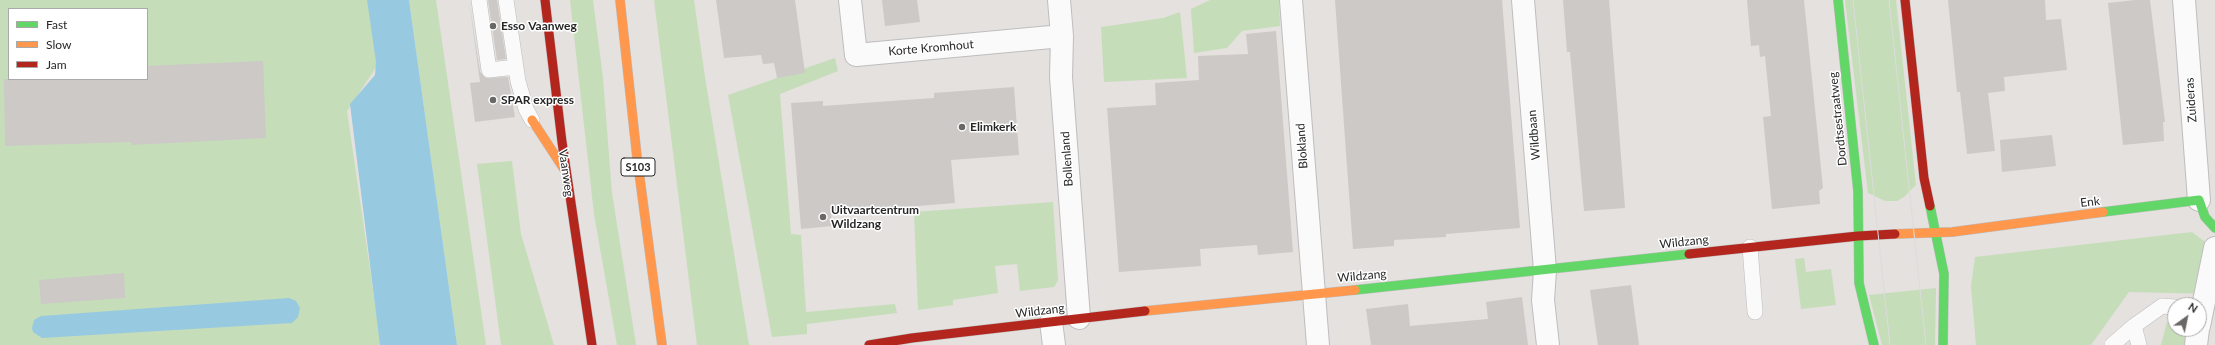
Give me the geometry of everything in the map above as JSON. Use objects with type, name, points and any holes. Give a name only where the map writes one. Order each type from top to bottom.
[{"type":"main road","name":"Vaanweg","points":[[545,0],[567,178],[592,345]]},
{"type":"main road","name":"S103","points":[[620,0],[637,157],[662,345]]},
{"type":"main road","name":"Dordtsestraatweg","points":[[1838,0],[1858,191],[1859,283],[1874,345]]},
{"type":"main road","points":[[1906,0],[1924,178],[1944,274],[1943,345]]},
{"type":"main road","points":[[532,120],[545,141],[560,159],[567,178]]},
{"type":"main road","points":[[2199,200],[2205,217],[2215,228]]},
{"type":"main road","name":"Enk","points":[[1936,233],[2199,200]]},
{"type":"main road","points":[[1858,236],[1936,233]]},
{"type":"main road","name":"Wildzang","points":[[869,345],[931,335],[1079,318],[1858,236]]},
{"type":"street","name":"Korte Kromhout","points":[[850,0],[856,55],[1062,36]]},
{"type":"street","name":"Bollenland","points":[[1059,0],[1062,36],[1061,77],[1079,318]]},
{"type":"street","name":"Blokland","points":[[1291,0],[1318,345]]},
{"type":"street","name":"Wildbaan","points":[[1523,0],[1545,270],[1542,300],[1548,345]]},
{"type":"street","name":"Zuideras","points":[[2184,0],[2199,200]]},
{"type":"street","points":[[2204,297],[2215,248]]},
{"type":"street","points":[[1051,322],[1054,345]]},
{"type":"lane","points":[[479,0],[489,70],[516,67]]},
{"type":"lane","points":[[506,0],[521,92],[532,120]]},
{"type":"lane","points":[[1750,247],[1755,312]]},
{"type":"lane","points":[[2112,345],[2134,326],[2162,306],[2167,306]]},
{"type":"lane","points":[[2134,326],[2139,345]]},
{"type":"green space","points":[[0,0],[376,0],[377,66],[347,111],[381,345],[0,345]]},
{"type":"green space","points":[[409,0],[436,0],[486,345],[457,345]]},
{"type":"green space","points":[[570,0],[593,0],[603,78],[612,193],[636,345],[617,345],[594,214]]},
{"type":"green space","points":[[654,0],[694,0],[705,77],[749,345],[697,345]]},
{"type":"green space","points":[[1210,0],[1279,0],[1280,26],[1242,31],[1227,48],[1194,53],[1191,9]]},
{"type":"green space","points":[[1845,0],[1896,0],[1916,185],[1904,197],[1897,201],[1885,201],[1868,193]]},
{"type":"green space","points":[[1180,12],[1187,78],[1104,82],[1101,27],[1163,18]]},
{"type":"green space","points":[[835,58],[838,71],[780,94],[791,234],[801,235],[806,312],[895,304],[897,313],[807,324],[807,334],[772,337],[728,95]]},
{"type":"green space","points":[[512,161],[521,234],[554,345],[501,345],[477,164]]},
{"type":"green space","points":[[1053,202],[1058,280],[1054,287],[1020,291],[1017,264],[995,266],[998,293],[953,300],[953,305],[918,310],[914,212]]},
{"type":"green space","points":[[2192,232],[2215,249],[2214,294],[2129,292],[2091,345],[1976,345],[1971,286],[1975,257]]},
{"type":"green space","points":[[1804,258],[1806,272],[1831,269],[1836,305],[1801,309],[1795,259]]},
{"type":"green space","points":[[1936,288],[1935,345],[1882,345],[1869,295]]},
{"type":"green space","points":[[2167,322],[2167,337],[2201,337],[2203,345],[2161,345]]},
{"type":"water","points":[[367,0],[409,0],[457,345],[380,345],[350,104],[375,75],[376,62]]},
{"type":"water","points":[[289,298],[296,301],[300,308],[298,317],[292,323],[42,338],[33,332],[32,328],[34,320],[41,316]]},
{"type":"building","points":[[469,0],[480,72],[486,78],[508,77],[515,117],[475,122],[470,83],[480,82]]},
{"type":"building","points":[[488,0],[497,0],[506,59],[497,60]]},
{"type":"building","points":[[716,0],[795,0],[805,73],[777,78],[774,63],[763,64],[761,55],[724,58]]},
{"type":"building","points":[[882,0],[917,0],[920,22],[885,26]]},
{"type":"building","points":[[1335,0],[1502,0],[1520,228],[1446,234],[1446,237],[1394,240],[1394,246],[1353,249]]},
{"type":"building","points":[[1563,0],[1609,0],[1625,208],[1584,211],[1570,52],[1567,52]]},
{"type":"building","points":[[1747,0],[1804,0],[1823,188],[1819,191],[1820,204],[1772,209],[1763,117],[1771,116],[1765,56],[1760,57],[1759,45],[1751,46]]},
{"type":"building","points":[[1948,0],[2045,0],[2046,20],[2061,19],[2067,70],[2004,77],[2005,91],[1988,93],[1995,151],[1967,154],[1960,92],[1957,92]]},
{"type":"building","points":[[2150,0],[2165,122],[2163,122],[2164,141],[2123,145],[2108,3]]},
{"type":"building","points":[[1276,31],[1293,252],[1258,255],[1257,245],[1200,249],[1201,266],[1119,272],[1107,108],[1156,105],[1155,83],[1199,80],[1198,56],[1248,54],[1246,34]]},
{"type":"building","points":[[263,61],[266,138],[131,145],[131,142],[5,146],[4,79],[148,80],[148,66]]},
{"type":"building","points":[[1014,87],[1019,155],[951,160],[955,203],[831,213],[832,226],[801,229],[791,103],[823,101],[823,106],[934,98],[934,93]]},
{"type":"building","points":[[2052,135],[2056,166],[2002,172],[2000,140]]},
{"type":"building","points":[[124,273],[125,298],[41,304],[39,280]]},
{"type":"building","points":[[1631,285],[1639,345],[1598,345],[1590,290]]},
{"type":"building","points":[[1522,297],[1528,345],[1371,345],[1366,309],[1408,304],[1410,326],[1488,319],[1486,302]]},
{"type":"tram line","points":[[1853,0],[1890,345]]},
{"type":"tram line","points":[[1889,0],[1926,345]]},
{"type":"traffic: fast","points":[[1838,0],[1858,191],[1859,283],[1874,345]]},
{"type":"traffic: fast","points":[[2103,212],[2199,200],[2205,217],[2215,228]]},
{"type":"traffic: fast","points":[[1930,206],[1944,274],[1943,345]]},
{"type":"traffic: fast","points":[[1355,290],[1689,254]]},
{"type":"traffic: slow","points":[[620,0],[637,157],[662,345]]},
{"type":"traffic: slow","points":[[532,120],[564,169]]},
{"type":"traffic: slow","points":[[1895,234],[1952,232],[2103,212]]},
{"type":"traffic: slow","points":[[1145,311],[1355,290]]},
{"type":"traffic: jam","points":[[545,0],[562,142],[592,345]]},
{"type":"traffic: jam","points":[[1905,0],[1924,178],[1930,206]]},
{"type":"traffic: jam","points":[[1689,254],[1858,236],[1895,234]]},
{"type":"traffic: jam","points":[[869,345],[912,338],[1145,311]]},
{"type":"place","name":"Esso Vaanweg","points":[[493,26]]},
{"type":"place","name":"SPAR express","points":[[493,100]]},
{"type":"place","name":"Elimkerk","points":[[962,127]]},
{"type":"place","name":"Uitvaartcentrum Wildzang","points":[[823,217]]}]
